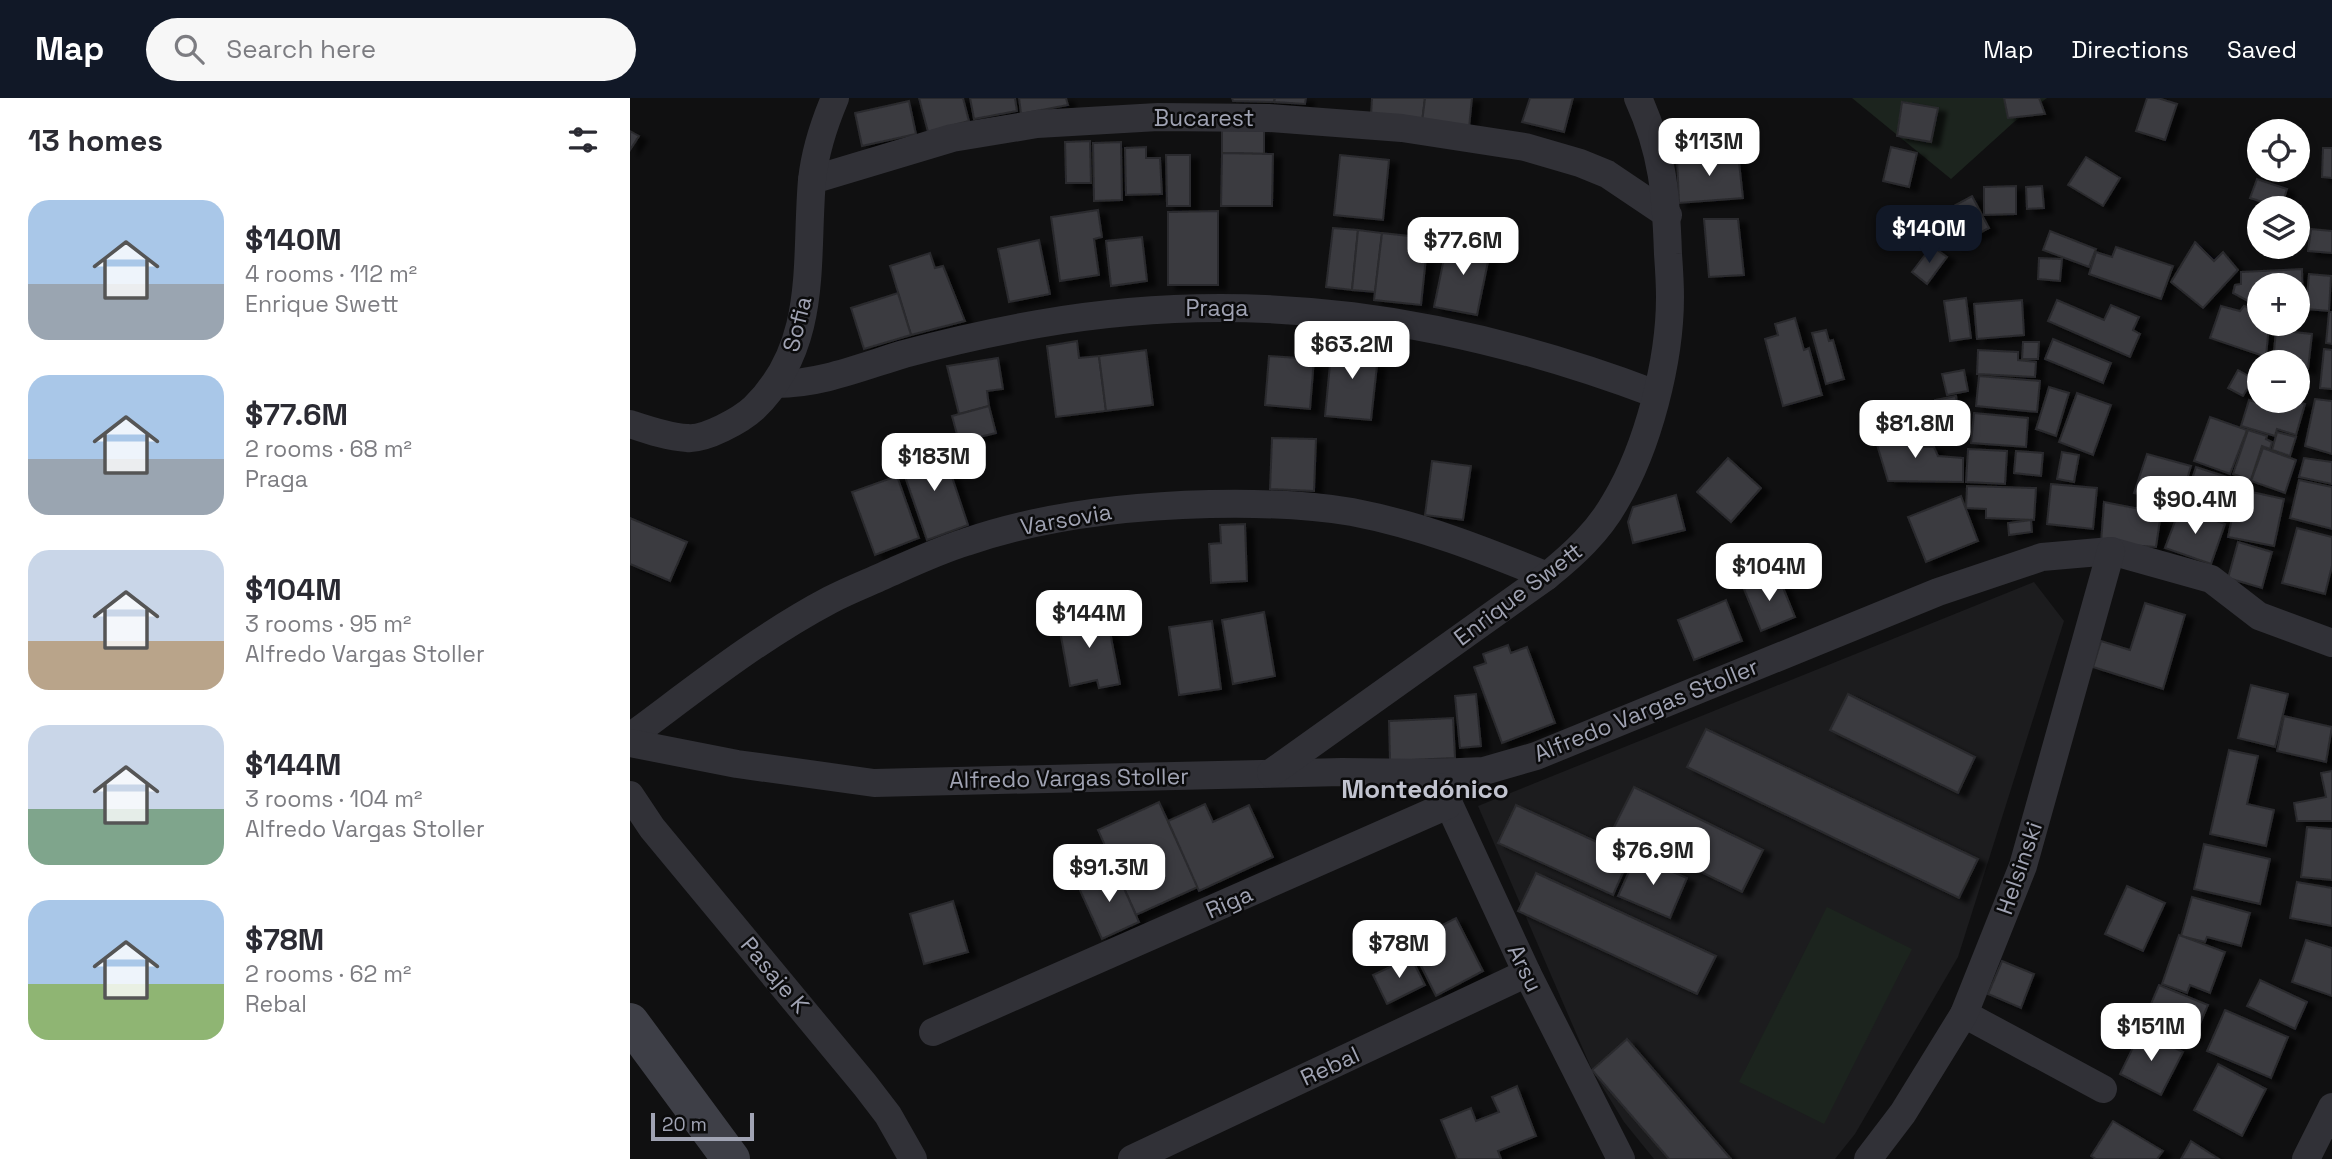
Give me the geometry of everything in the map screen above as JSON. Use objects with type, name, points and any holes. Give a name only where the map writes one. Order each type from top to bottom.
[{"type":"main road","points":[[630,1022],[731,1159]]},
{"type":"street","name":"Sofia","points":[[630,424],[690,439],[732,425],[776,384],[802,323],[808,271],[812,180],[821,137],[835,98]]},
{"type":"street","points":[[1638,98],[1657,146],[1668,215]]},
{"type":"street","name":"Bucarest","points":[[812,180],[952,138],[1037,124],[1157,117],[1269,118],[1402,128],[1535,149],[1607,174],[1668,215]]},
{"type":"street","name":"Enrique Swett","points":[[1271,774],[1547,576],[1586,543],[1614,503],[1636,460],[1657,394],[1668,335],[1668,215]]},
{"type":"street","name":"Praga","points":[[776,384],[821,380],[905,354],[1037,324],[1111,312],[1218,307],[1337,313],[1465,334],[1592,370],[1657,394]]},
{"type":"street","name":"Varsovia","points":[[630,737],[752,646],[831,599],[967,541],[1055,519],[1188,505],[1270,503],[1326,508],[1410,526],[1486,550],[1547,576]]},
{"type":"street","name":"Alfredo Vargas Stoller","points":[[630,743],[737,764],[874,783],[1484,771],[1536,756],[1938,592],[2042,557],[2111,551],[2211,579],[2259,616],[2332,643]]},
{"type":"street","name":"Helsinski","points":[[1868,1159],[1903,1112],[1964,1014],[2023,866],[2111,551]]},
{"type":"street","name":"Arsu","points":[[1436,773],[1448,805],[1611,1156]]},
{"type":"street","name":"Pasaje K","points":[[630,795],[652,828],[865,1085],[888,1115],[913,1159]]},
{"type":"street","name":"Riga","points":[[933,1032],[1448,805]]},
{"type":"street","name":"Rebal","points":[[1132,1159],[1527,973]]},
{"type":"street","points":[[1964,1014],[2103,1088]]},
{"type":"street","points":[[2306,1159],[2332,1107]]},
{"type":"shaded area","points":[[1852,98],[2047,98],[2014,122],[1951,179]]},
{"type":"shaded area","points":[[2034,582],[2064,621],[1958,957],[1855,1134],[1835,1159],[1654,1159],[1624,1122],[1592,1070],[1478,806]]},
{"type":"shaded area","points":[[1827,907],[1912,949],[1824,1124],[1739,1082]]},
{"type":"building","points":[[919,98],[963,98],[969,121],[928,132]]},
{"type":"building","points":[[970,98],[1015,98],[1017,111],[974,119]]},
{"type":"building","points":[[1019,98],[1066,98],[1068,105],[1021,114]]},
{"type":"building","points":[[1232,98],[1275,98],[1274,102],[1233,101]]},
{"type":"building","points":[[1275,98],[1306,98],[1305,104],[1274,102]]},
{"type":"building","points":[[1372,98],[1425,98],[1422,122],[1371,115]]},
{"type":"building","points":[[1425,98],[1472,98],[1469,128],[1422,122]]},
{"type":"building","points":[[1530,98],[1573,98],[1564,132],[1522,122]]},
{"type":"building","points":[[2004,98],[2039,98],[2045,114],[2008,118]]},
{"type":"building","points":[[2147,98],[2158,98],[2177,104],[2165,140],[2136,131]]},
{"type":"building","points":[[909,101],[916,134],[862,146],[855,113]]},
{"type":"building","points":[[1902,102],[1938,108],[1931,142],[1897,136]]},
{"type":"building","points":[[1222,130],[1264,131],[1264,154],[1222,153]]},
{"type":"building","points":[[630,131],[639,136],[630,150]]},
{"type":"building","points":[[1090,141],[1091,183],[1066,183],[1065,142]]},
{"type":"building","points":[[1121,142],[1122,200],[1094,201],[1093,143]]},
{"type":"building","points":[[1146,147],[1146,158],[1160,158],[1162,194],[1126,195],[1125,148]]},
{"type":"building","points":[[1891,147],[1917,153],[1909,187],[1883,181]]},
{"type":"building","points":[[2323,148],[2332,148],[2332,178],[2322,177]]},
{"type":"building","points":[[1222,153],[1273,154],[1272,206],[1221,206]]},
{"type":"building","points":[[1738,153],[1743,198],[1679,203],[1677,159]]},
{"type":"building","points":[[1166,155],[1190,155],[1190,206],[1167,206]]},
{"type":"building","points":[[1340,155],[1389,160],[1383,220],[1334,215]]},
{"type":"building","points":[[2086,157],[2120,178],[2103,206],[2068,185]]},
{"type":"building","points":[[2256,182],[2266,182],[2287,189],[2285,196],[2251,196]]},
{"type":"building","points":[[2016,186],[2016,214],[1984,215],[1984,187]]},
{"type":"building","points":[[2042,186],[2044,208],[2027,209],[2026,187]]},
{"type":"building","points":[[1972,196],[1989,228],[1957,245],[1941,213]]},
{"type":"building","points":[[1098,210],[1102,237],[1094,239],[1099,275],[1060,281],[1051,217]]},
{"type":"building","points":[[1218,211],[1218,285],[1168,285],[1168,212]]},
{"type":"building","points":[[1704,219],[1738,219],[1744,275],[1709,277]]},
{"type":"building","points":[[1333,228],[1358,230],[1352,290],[1326,287]]},
{"type":"building","points":[[2311,229],[2332,231],[2332,253],[2310,251]]},
{"type":"building","points":[[1358,230],[1382,233],[1375,292],[1352,290]]},
{"type":"building","points":[[2050,231],[2096,249],[2089,267],[2043,250]]},
{"type":"building","points":[[1382,233],[1428,238],[1421,305],[1374,300]]},
{"type":"building","points":[[1142,237],[1147,281],[1111,286],[1106,241]]},
{"type":"building","points":[[1448,239],[1491,247],[1477,315],[1434,307]]},
{"type":"building","points":[[1039,240],[1050,294],[1009,302],[998,249]]},
{"type":"building","points":[[2195,242],[2214,261],[2223,252],[2238,270],[2203,308],[2171,282]]},
{"type":"building","points":[[1932,246],[1947,257],[1927,284],[1912,272]]},
{"type":"building","points":[[2116,247],[2173,266],[2161,299],[2089,274],[2096,252],[2112,257]]},
{"type":"building","points":[[930,253],[935,268],[943,266],[965,321],[911,335],[890,266]]},
{"type":"building","points":[[2039,258],[2062,259],[2060,281],[2038,279]]},
{"type":"building","points":[[2302,269],[2302,273],[2247,273],[2247,301],[2233,293],[2235,285],[2241,284],[2241,272]]},
{"type":"building","points":[[2310,274],[2331,276],[2329,311],[2310,309]]},
{"type":"building","points":[[898,293],[911,335],[864,349],[851,308]]},
{"type":"building","points":[[1966,298],[1971,338],[1950,341],[1944,301]]},
{"type":"building","points":[[2022,300],[2024,335],[1977,339],[1974,304]]},
{"type":"building","points":[[2057,300],[2104,320],[2111,305],[2139,317],[2133,330],[2140,334],[2130,357],[2048,321]]},
{"type":"building","points":[[2221,306],[2240,311],[2244,306],[2247,307],[2247,336],[2268,336],[2267,350],[2247,351],[2210,338]]},
{"type":"building","points":[[2329,312],[2332,312],[2332,344],[2326,343]]},
{"type":"building","points":[[1795,318],[1804,350],[1809,348],[1822,395],[1783,406],[1765,339],[1778,335],[1775,324]]},
{"type":"building","points":[[1826,330],[1829,341],[1833,340],[1844,379],[1826,384],[1812,333]]},
{"type":"building","points":[[2312,334],[2310,352],[2274,350],[2275,336]]},
{"type":"building","points":[[2053,339],[2111,363],[2103,383],[2045,359]]},
{"type":"building","points":[[1077,341],[1079,358],[1099,356],[1106,411],[1056,417],[1047,346]]},
{"type":"building","points":[[2023,342],[2039,342],[2038,359],[2022,359]]},
{"type":"building","points":[[1332,343],[1379,347],[1371,420],[1325,416]]},
{"type":"building","points":[[2324,349],[2332,350],[2332,389],[2320,388]]},
{"type":"building","points":[[1146,350],[1153,405],[1106,411],[1099,356]]},
{"type":"building","points":[[1978,350],[2018,352],[2018,360],[2036,362],[2035,377],[1977,374]]},
{"type":"building","points":[[1269,356],[1314,359],[1310,409],[1265,405]]},
{"type":"building","points":[[998,358],[1003,389],[987,391],[989,406],[959,414],[947,366]]},
{"type":"building","points":[[1964,370],[1968,391],[1947,395],[1942,374]]},
{"type":"building","points":[[2238,370],[2247,375],[2247,389],[2243,396],[2228,388]]},
{"type":"building","points":[[1979,376],[2040,381],[2037,412],[1976,406]]},
{"type":"building","points":[[2049,387],[2069,393],[2056,436],[2036,429]]},
{"type":"building","points":[[2077,393],[2111,405],[2093,455],[2059,442]]},
{"type":"building","points":[[1956,396],[1961,426],[1939,430],[1935,400]]},
{"type":"building","points":[[2315,399],[2332,401],[2332,454],[2305,446]]},
{"type":"building","points":[[989,406],[996,433],[959,442],[952,416]]},
{"type":"building","points":[[2247,406],[2247,413],[2302,413],[2296,435],[2277,429],[2275,436],[2241,426]]},
{"type":"building","points":[[1974,413],[2028,418],[2026,447],[1971,443]]},
{"type":"building","points":[[2210,417],[2247,430],[2230,474],[2194,461]]},
{"type":"building","points":[[1909,426],[1911,447],[1934,447],[1938,456],[1963,458],[1963,482],[1888,481],[1874,435]]},
{"type":"building","points":[[2248,430],[2267,436],[2266,439],[2272,442],[2270,449],[2262,446],[2251,480],[2233,474]]},
{"type":"building","points":[[2277,432],[2296,437],[2290,456],[2272,450]]},
{"type":"building","points":[[1272,438],[1316,439],[1314,491],[1270,489]]},
{"type":"building","points":[[942,447],[968,525],[927,540],[900,462]]},
{"type":"building","points":[[2263,448],[2296,460],[2285,493],[2251,481]]},
{"type":"building","points":[[1968,449],[2007,451],[2005,484],[1966,482]]},
{"type":"building","points":[[2016,451],[2043,453],[2041,476],[2014,473]]},
{"type":"building","points":[[2062,452],[2079,455],[2074,482],[2057,479]]},
{"type":"building","points":[[2147,454],[2191,466],[2180,503],[2134,493]]},
{"type":"building","points":[[1728,458],[1761,488],[1731,522],[1697,492]]},
{"type":"building","points":[[2304,458],[2332,462],[2332,484],[2299,477]]},
{"type":"building","points":[[1432,461],[1471,466],[1463,520],[1425,515]]},
{"type":"building","points":[[2196,467],[2239,481],[2227,518],[2184,503]]},
{"type":"building","points":[[897,476],[919,538],[875,555],[852,492]]},
{"type":"building","points":[[2299,480],[2332,487],[2332,529],[2290,518]]},
{"type":"building","points":[[2051,484],[2097,488],[2093,529],[2047,524]]},
{"type":"building","points":[[1967,486],[2036,488],[2034,520],[1986,518],[1986,509],[1966,508]]},
{"type":"building","points":[[2238,489],[2284,499],[2274,546],[2228,537]]},
{"type":"building","points":[[1676,495],[1685,530],[1633,543],[1628,522],[1633,507]]},
{"type":"building","points":[[1961,496],[1978,541],[1926,562],[1908,517]]},
{"type":"building","points":[[2104,502],[2161,513],[2156,547],[2101,543]]},
{"type":"building","points":[[2180,508],[2225,524],[2211,564],[2165,548]]},
{"type":"building","points":[[630,518],[687,542],[670,581],[630,564]]},
{"type":"building","points":[[2031,520],[2032,532],[2009,535],[2008,523]]},
{"type":"building","points":[[1245,524],[1247,581],[1211,583],[1209,544],[1221,543],[1220,525]]},
{"type":"building","points":[[2297,528],[2332,537],[2332,566],[2325,594],[2282,583]]},
{"type":"building","points":[[2238,542],[2272,552],[2262,588],[2228,578]]},
{"type":"building","points":[[1778,575],[1795,617],[1761,631],[1744,589]]},
{"type":"building","points":[[1726,600],[1742,641],[1694,660],[1678,620]]},
{"type":"building","points":[[2145,603],[2185,615],[2163,689],[2093,667],[2101,641],[2130,650]]},
{"type":"building","points":[[1106,611],[1120,684],[1099,688],[1097,680],[1070,686],[1058,620]]},
{"type":"building","points":[[1264,612],[1275,676],[1233,684],[1222,620]]},
{"type":"building","points":[[1212,621],[1221,689],[1179,695],[1169,627]]},
{"type":"building","points":[[1508,645],[1511,653],[1527,647],[1555,723],[1502,743],[1474,667],[1486,663],[1483,654]]},
{"type":"building","points":[[2251,685],[2288,694],[2275,747],[2238,738]]},
{"type":"building","points":[[1476,694],[1481,746],[1460,748],[1455,696]]},
{"type":"building","points":[[1848,694],[1975,757],[1958,793],[1830,730]]},
{"type":"building","points":[[2284,716],[2332,727],[2326,762],[2277,751]]},
{"type":"building","points":[[1453,718],[1455,758],[1390,761],[1389,721]]},
{"type":"building","points":[[1706,729],[1978,859],[1959,898],[1687,767]]},
{"type":"building","points":[[2229,750],[2258,756],[2247,804],[2274,810],[2266,846],[2210,834]]},
{"type":"building","points":[[2332,771],[2332,821],[2297,821],[2294,803],[2326,797],[2321,773]]},
{"type":"building","points":[[1634,787],[1763,850],[1742,892],[1613,829]]},
{"type":"building","points":[[1159,802],[1198,887],[1136,915],[1098,830]]},
{"type":"building","points":[[1205,804],[1213,822],[1249,805],[1273,857],[1199,891],[1168,821]]},
{"type":"building","points":[[1516,805],[1630,857],[1613,895],[1498,843]]},
{"type":"building","points":[[2307,827],[2332,829],[2332,880],[2301,877]]},
{"type":"building","points":[[2204,844],[2270,859],[2260,904],[2194,889]]},
{"type":"building","points":[[1636,856],[1687,878],[1670,918],[1618,896]]},
{"type":"building","points":[[1115,868],[1139,922],[1102,939],[1078,886]]},
{"type":"building","points":[[1536,873],[1716,956],[1697,994],[1518,911]]},
{"type":"building","points":[[2297,882],[2332,888],[2332,926],[2290,918]]},
{"type":"building","points":[[2127,886],[2165,903],[2143,951],[2105,934]]},
{"type":"building","points":[[2192,897],[2250,913],[2241,946],[2207,937],[2205,942],[2181,936]]},
{"type":"building","points":[[953,901],[968,952],[924,964],[910,914]]},
{"type":"building","points":[[1456,918],[1483,971],[1436,996],[1409,942]]},
{"type":"building","points":[[2179,935],[2225,952],[2210,993],[2190,985],[2187,993],[2162,984]]},
{"type":"building","points":[[2306,940],[2332,948],[2332,996],[2292,982]]},
{"type":"building","points":[[1411,957],[1425,985],[1387,1004],[1373,975]]},
{"type":"building","points":[[2002,961],[2034,974],[2021,1008],[1988,994]]},
{"type":"building","points":[[2260,980],[2307,1002],[2295,1029],[2247,1006]]},
{"type":"building","points":[[2159,985],[2208,1005],[2194,1038],[2145,1018]]},
{"type":"building","points":[[2225,1010],[2288,1037],[2271,1078],[2207,1051]]},
{"type":"building","points":[[2141,1031],[2183,1052],[2161,1095],[2120,1074]]},
{"type":"building","points":[[1627,1039],[1731,1159],[1669,1159],[1592,1070]]},
{"type":"building","points":[[2218,1064],[2266,1089],[2242,1136],[2194,1110]]},
{"type":"building","points":[[1517,1086],[1536,1136],[1498,1151],[1501,1159],[1457,1159],[1441,1120],[1471,1108],[1476,1121],[1499,1112],[1492,1097]]},
{"type":"building","points":[[2113,1121],[2163,1151],[2157,1159],[2096,1159],[2091,1156]]},
{"type":"building","points":[[2191,1141],[2219,1159],[2181,1159]]},
{"type":"district","name":"Montedónico","points":[[1425,789]]}]
